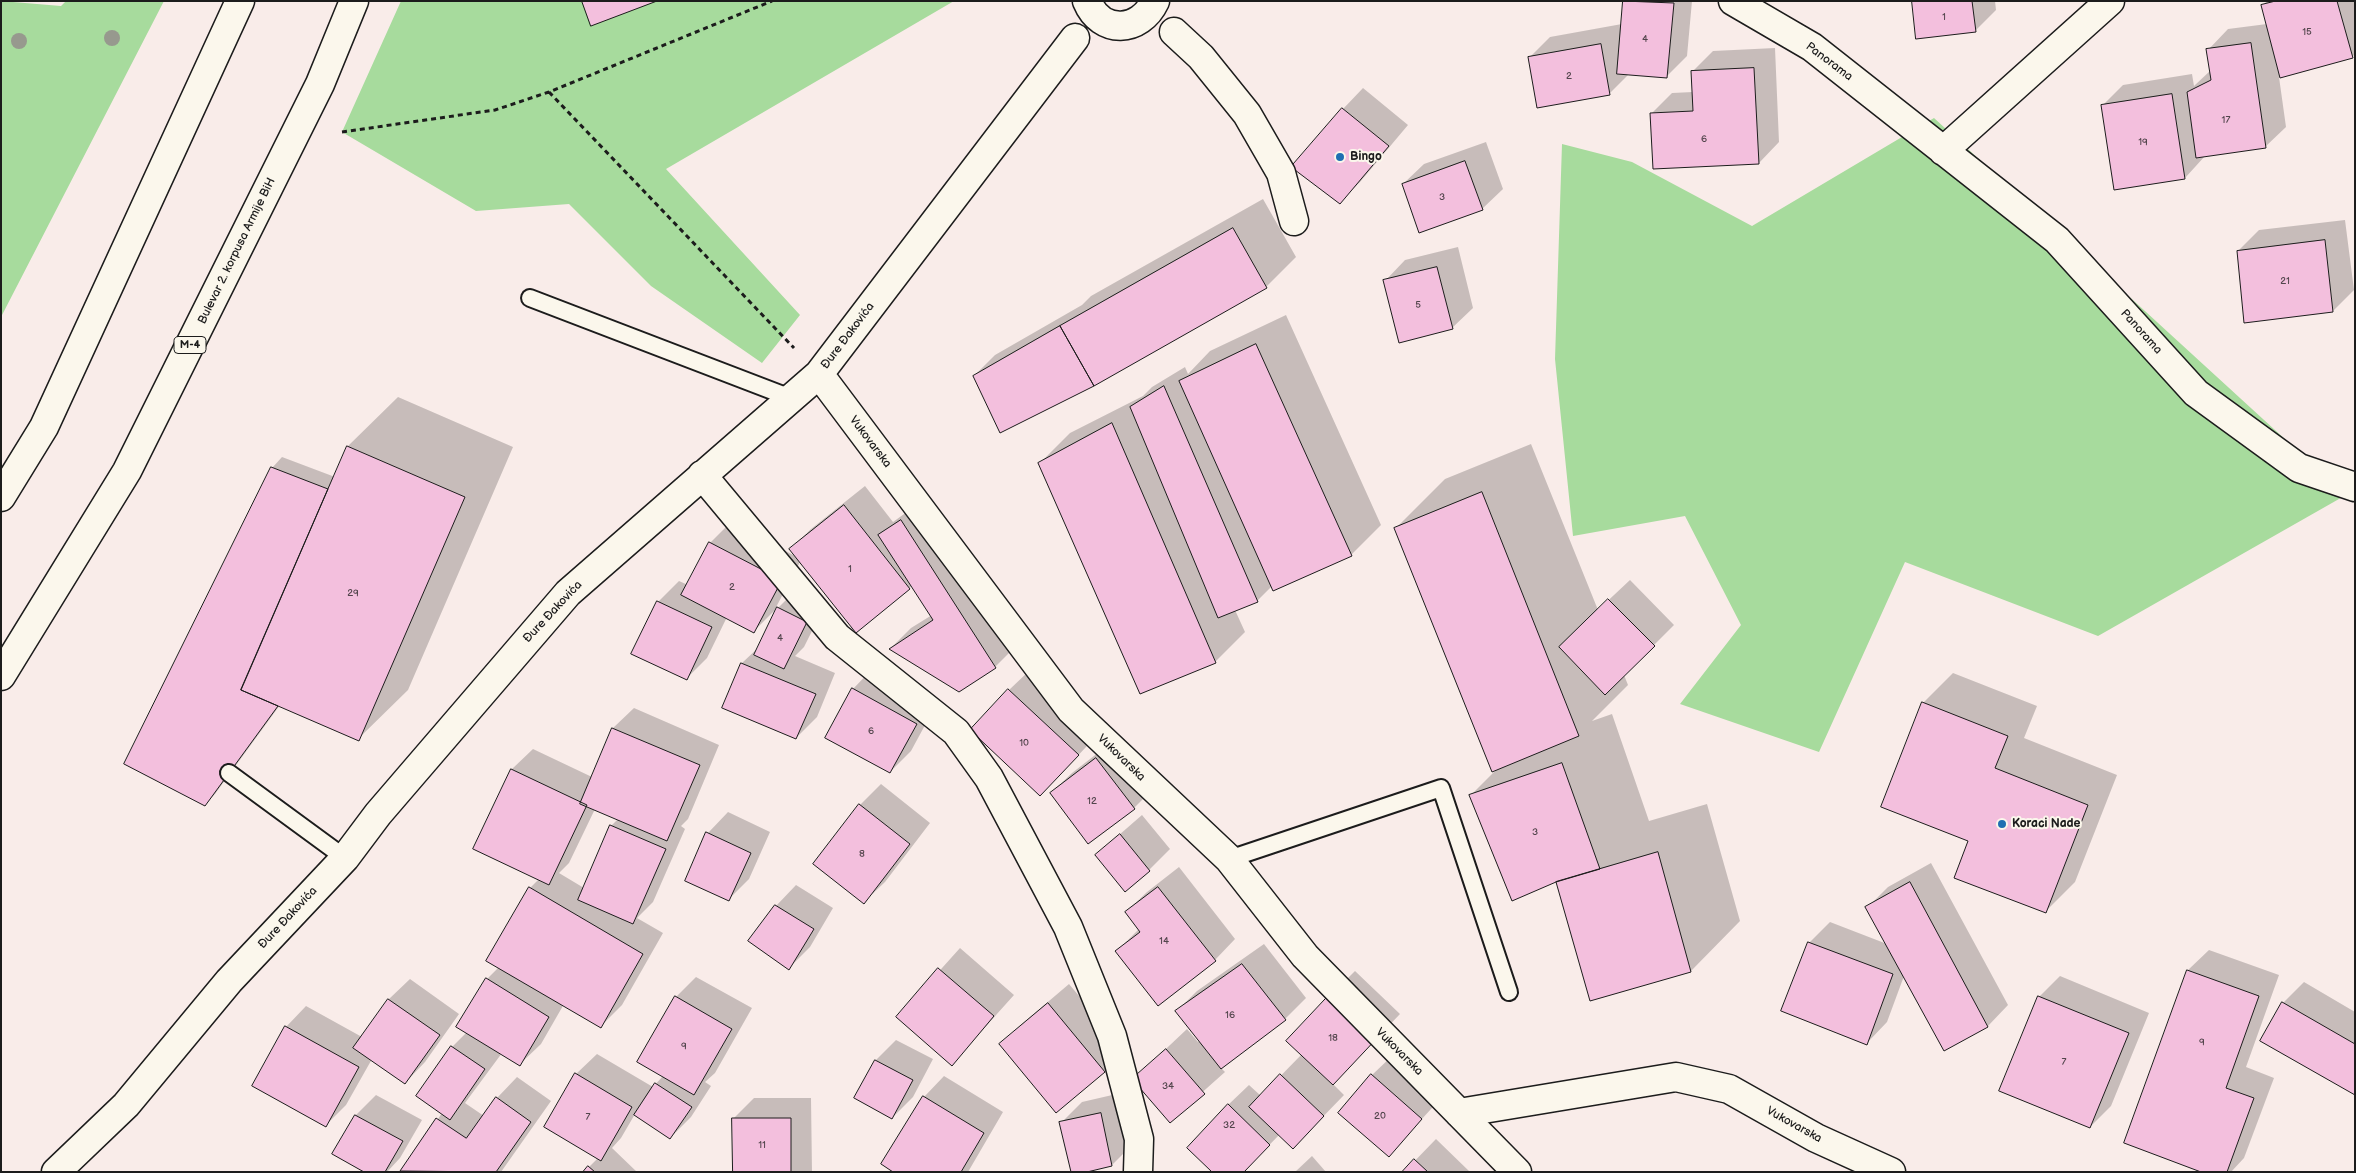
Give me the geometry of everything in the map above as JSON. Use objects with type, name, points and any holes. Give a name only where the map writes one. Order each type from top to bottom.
[{"type":"street","points":[[1,497],[44,427],[240,1]]},
{"type":"street","name":"Bulevar 2. korpusa Armije BiH","points":[[1,676],[127,471],[320,84],[354,1]]},
{"type":"street","points":[[1087,1],[1092,11],[1100,19],[1123,24],[1157,26],[1174,32]]},
{"type":"street","points":[[1075,38],[1087,1]]},
{"type":"street","name":"Panorama","points":[[1733,1],[1812,47],[2057,240],[2196,393],[2299,468],[2355,487]]},
{"type":"street","points":[[1943,151],[2110,1]]},
{"type":"street","points":[[1075,38],[1091,29],[1123,24],[1147,15],[1155,2],[1174,32],[1201,57],[1247,114],[1282,173],[1294,221]]},
{"type":"street","name":"Đure Đakovića","points":[[56,1172],[126,1105],[229,981],[345,858],[378,814],[568,593],[819,374],[1075,38]]},
{"type":"street","name":"Vukovarska","points":[[819,374],[1071,710],[1229,859],[1305,956],[1517,1172]]},
{"type":"street","points":[[702,475],[837,638],[956,732],[989,778],[1068,927],[1112,1036],[1138,1139],[1138,1172]]},
{"type":"street","name":"Vukovarska","points":[[1459,1113],[1676,1077],[1729,1089],[1816,1138],[1891,1172]]},
{"type":"lane","points":[[530,298],[791,398]]},
{"type":"lane","points":[[229,774],[345,858]]},
{"type":"lane","points":[[1229,859],[1441,788],[1509,992]]},
{"type":"path","points":[[342,132],[495,110],[549,92],[772,1]]},
{"type":"path","points":[[549,92],[819,374]]},
{"type":"green space","points":[[1,1],[61,6],[66,1],[164,1],[1,317]]},
{"type":"green space","points":[[401,1],[954,1],[666,169],[800,315],[762,363],[651,286],[569,204],[476,211],[342,132]]},
{"type":"green space","points":[[1934,118],[2346,495],[2098,636],[1905,562],[1819,752],[1680,704],[1741,625],[1685,516],[1573,536],[1555,359],[1562,144],[1632,162],[1752,226]]},
{"type":"building","points":[[582,1],[657,1],[591,26]]},
{"type":"building","points":[[1623,1],[1674,3],[1667,78],[1617,74]]},
{"type":"building","points":[[1912,1],[1972,1],[1976,32],[1916,39]]},
{"type":"building","points":[[2276,1],[2337,1],[2353,58],[2280,78],[2261,5]]},
{"type":"building","points":[[2251,43],[2266,148],[2196,158],[2187,92],[2211,80],[2206,49]]},
{"type":"building","points":[[1601,44],[1610,95],[1537,108],[1528,57]]},
{"type":"building","points":[[1754,68],[1759,164],[1653,169],[1650,113],[1693,111],[1691,71]]},
{"type":"building","points":[[2172,94],[2185,179],[2114,190],[2101,105]]},
{"type":"building","name":"Bingo","points":[[1342,108],[1389,146],[1340,204],[1291,167]]},
{"type":"building","points":[[1465,161],[1483,210],[1419,233],[1402,184]]},
{"type":"building","points":[[1233,228],[1267,288],[1094,386],[1060,326]]},
{"type":"building","points":[[2325,240],[2333,312],[2244,323],[2237,251]]},
{"type":"building","points":[[1437,267],[1453,329],[1399,343],[1383,280]]},
{"type":"building","points":[[1060,326],[1094,386],[1000,433],[973,376]]},
{"type":"building","points":[[1256,344],[1352,556],[1273,591],[1179,381]]},
{"type":"building","points":[[1164,386],[1258,602],[1218,618],[1130,407]]},
{"type":"building","points":[[1112,423],[1216,663],[1140,694],[1038,463]]},
{"type":"building","points":[[347,446],[465,497],[359,741],[241,690]]},
{"type":"building","points":[[271,467],[328,489],[241,690],[278,706],[205,806],[124,764]]},
{"type":"building","points":[[1482,492],[1579,736],[1492,772],[1394,528]]},
{"type":"building","points":[[844,505],[910,589],[856,633],[789,549]]},
{"type":"building","points":[[901,520],[996,668],[959,692],[889,649],[933,620],[878,535]]},
{"type":"building","points":[[709,542],[782,580],[754,633],[681,595]]},
{"type":"building","points":[[1608,599],[1655,646],[1605,695],[1559,647]]},
{"type":"building","points":[[657,601],[712,627],[687,680],[631,654]]},
{"type":"building","points":[[777,607],[807,622],[784,669],[754,655]]},
{"type":"building","points":[[741,663],[816,694],[796,739],[722,708]]},
{"type":"building","points":[[852,688],[917,724],[890,773],[825,738]]},
{"type":"building","points":[[1008,689],[1079,755],[1040,796],[970,730]]},
{"type":"building","name":"Koraci Nade","points":[[1922,702],[2008,736],[1995,768],[2088,805],[2046,913],[1954,878],[1968,841],[1881,807]]},
{"type":"building","points":[[612,728],[700,765],[667,841],[580,804]]},
{"type":"building","points":[[1096,758],[1135,809],[1088,844],[1050,793]]},
{"type":"building","points":[[1562,763],[1600,869],[1556,882],[1512,901],[1469,795]]},
{"type":"building","points":[[511,769],[587,805],[549,885],[473,849]]},
{"type":"building","points":[[859,804],[910,844],[864,904],[813,864]]},
{"type":"building","points":[[610,825],[666,849],[633,924],[578,900]]},
{"type":"building","points":[[706,832],[751,853],[729,901],[685,881]]},
{"type":"building","points":[[1120,834],[1150,871],[1125,892],[1095,855]]},
{"type":"building","points":[[1658,852],[1691,972],[1590,1001],[1556,882]]},
{"type":"building","points":[[1910,882],[1988,1027],[1944,1051],[1865,907]]},
{"type":"building","points":[[529,887],[643,954],[601,1028],[486,961]]},
{"type":"building","points":[[1158,887],[1216,961],[1158,1006],[1115,951],[1140,932],[1125,912]]},
{"type":"building","points":[[775,905],[814,929],[789,970],[748,941]]},
{"type":"building","points":[[1808,942],[1893,974],[1867,1045],[1781,1011]]},
{"type":"building","points":[[1242,964],[1286,1020],[1221,1069],[1175,1011]]},
{"type":"building","points":[[938,968],[994,1016],[952,1066],[896,1017]]},
{"type":"building","points":[[2187,970],[2259,996],[2226,1088],[2254,1098],[2227,1172],[2201,1172],[2124,1143]]},
{"type":"building","points":[[486,978],[549,1017],[520,1066],[456,1027]]},
{"type":"building","points":[[1334,990],[1380,1035],[1333,1085],[1286,1041]]},
{"type":"building","points":[[675,996],[732,1029],[694,1095],[637,1062]]},
{"type":"building","points":[[2038,996],[2129,1033],[2090,1128],[1999,1091]]},
{"type":"building","points":[[388,999],[440,1035],[405,1084],[353,1048]]},
{"type":"building","points":[[2282,1002],[2355,1044],[2355,1095],[2260,1041]]},
{"type":"building","points":[[1048,1003],[1105,1072],[1056,1113],[999,1044]]},
{"type":"building","points":[[285,1026],[359,1067],[326,1127],[252,1086]]},
{"type":"building","points":[[451,1046],[485,1069],[450,1120],[416,1096]]},
{"type":"building","points":[[1166,1049],[1205,1094],[1170,1123],[1132,1079]]},
{"type":"building","points":[[875,1060],[913,1080],[892,1119],[854,1098]]},
{"type":"building","points":[[575,1073],[632,1107],[601,1161],[544,1127]]},
{"type":"building","points":[[1280,1074],[1324,1116],[1293,1149],[1249,1107]]},
{"type":"building","points":[[1371,1074],[1422,1119],[1389,1157],[1338,1113]]},
{"type":"building","points":[[655,1083],[692,1107],[670,1139],[634,1115]]},
{"type":"building","points":[[923,1096],[984,1133],[961,1172],[893,1172],[881,1164]]},
{"type":"building","points":[[496,1097],[531,1122],[496,1172],[400,1171],[436,1118],[466,1138]]},
{"type":"building","points":[[1228,1104],[1270,1145],[1244,1172],[1212,1172],[1187,1148]]},
{"type":"building","points":[[1101,1113],[1112,1166],[1087,1172],[1071,1172],[1059,1122]]},
{"type":"building","points":[[355,1115],[403,1141],[385,1172],[364,1172],[332,1154]]},
{"type":"building","points":[[732,1118],[791,1118],[791,1172],[733,1172]]},
{"type":"building","points":[[1414,1159],[1428,1172],[1402,1172]]},
{"type":"building","points":[[588,1166],[595,1172],[583,1172]]},
{"type":"place","name":"Bingo","points":[[1340,157]]},
{"type":"place","name":"Koraci Nade","points":[[2002,824]]}]
